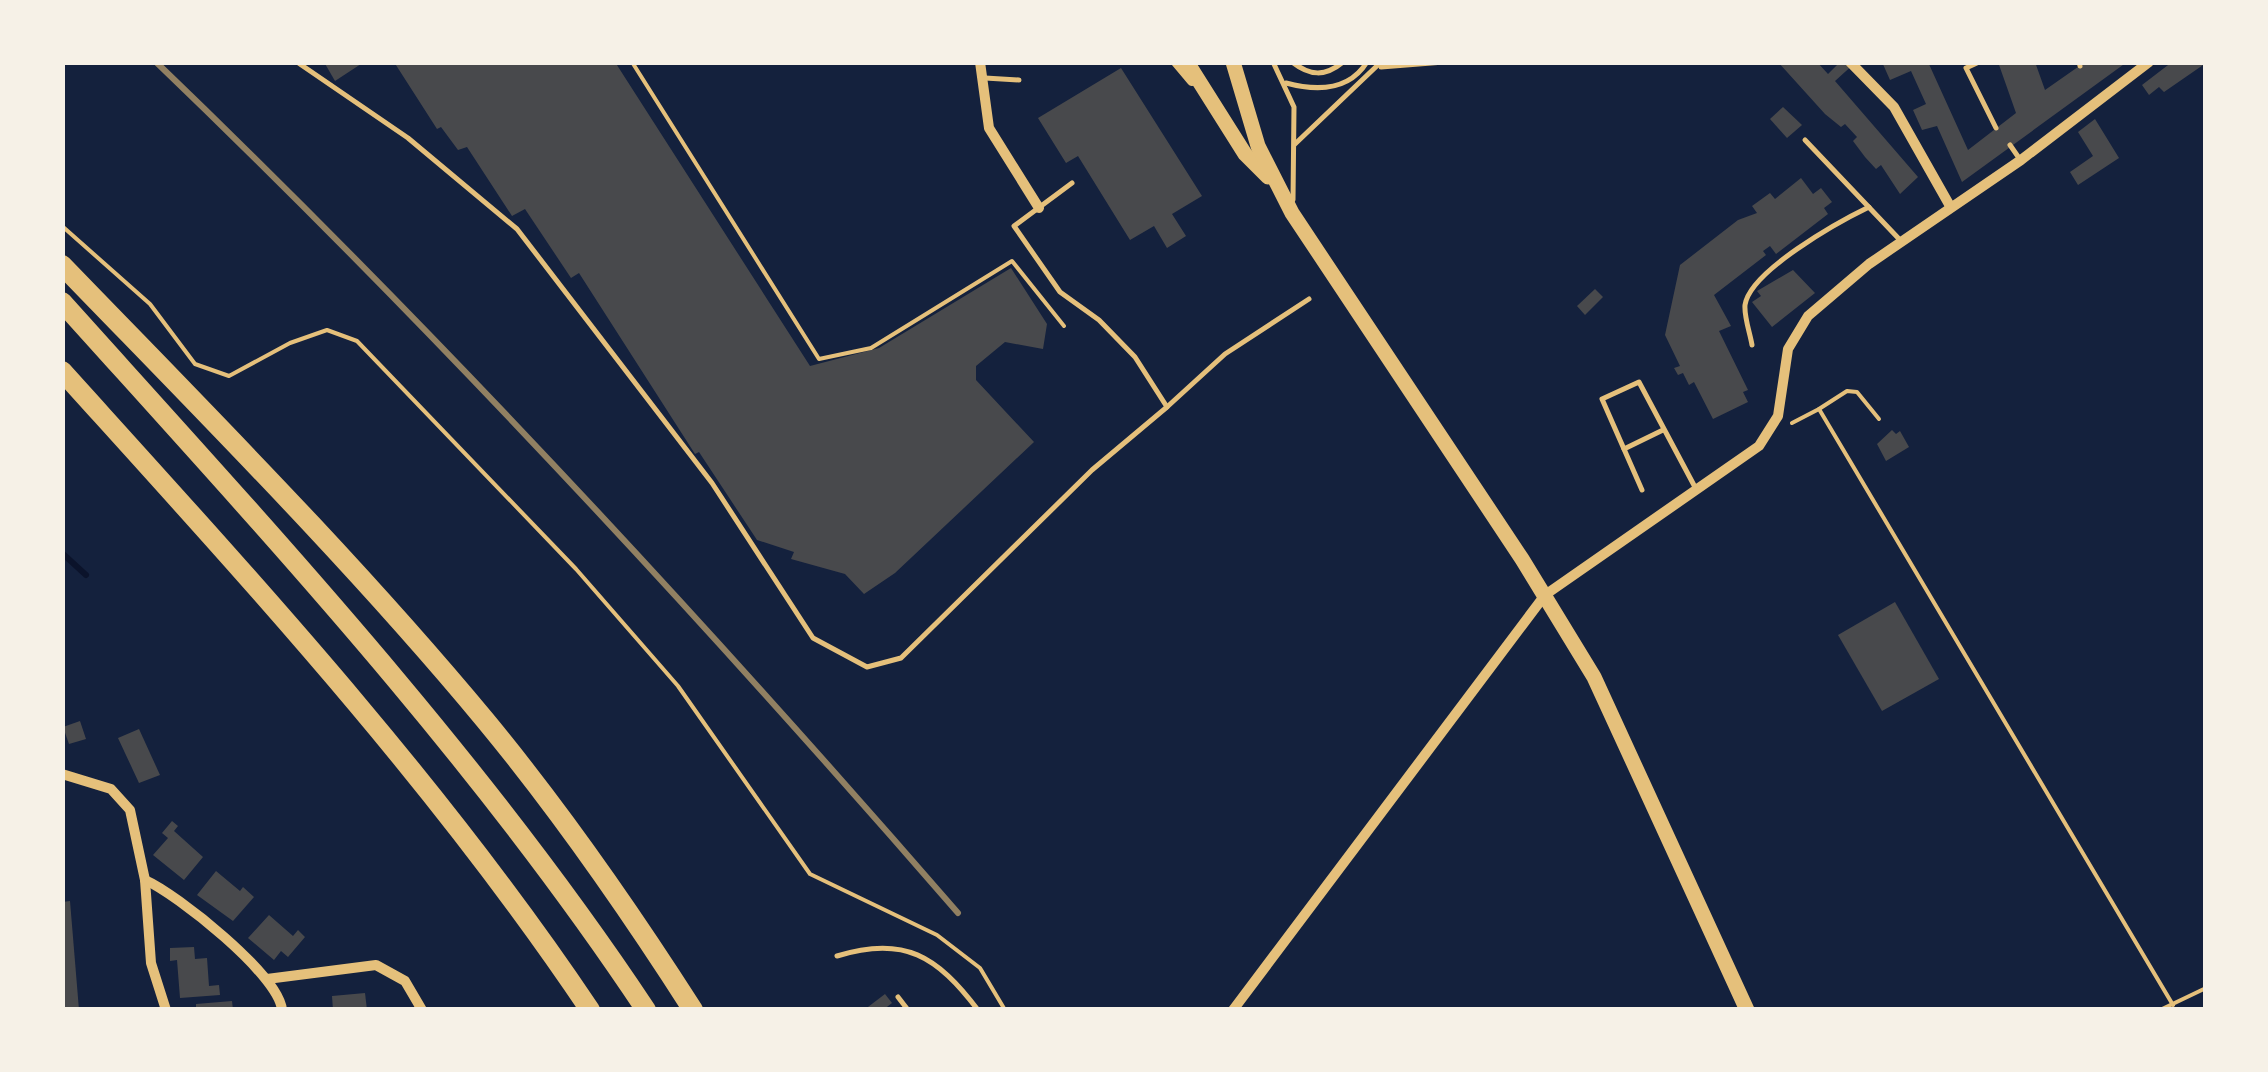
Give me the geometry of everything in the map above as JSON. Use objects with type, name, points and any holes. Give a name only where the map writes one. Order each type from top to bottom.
[{"type":"highway","points":[[62,265],[364,579],[450,679],[573,834],[693,1010]]},
{"type":"highway","points":[[62,302],[258,517],[430,718],[549,870],[646,1010]]},
{"type":"highway","points":[[62,371],[258,586],[388,738],[469,839],[590,1010]]},
{"type":"main road","points":[[1187,62],[1245,154],[1276,184]]},
{"type":"main road","points":[[1233,62],[1244,107],[1292,213],[1546,595],[1594,677],[1747,1010]]},
{"type":"street","points":[[980,62],[989,128],[1038,208]]},
{"type":"street","points":[[1176,62],[1222,114]]},
{"type":"street","points":[[1850,62],[1894,107],[1950,206]]},
{"type":"street","points":[[1232,1010],[1546,595],[1759,446],[1778,416],[1788,349],[1796,331],[1869,264],[2021,160],[2149,62]]},
{"type":"street","points":[[62,774],[98,784],[123,798],[135,822],[146,964],[166,1010]]},
{"type":"street","points":[[140,873],[167,890],[267,979],[280,998],[282,1010]]},
{"type":"street","points":[[267,979],[376,965],[405,981],[422,1010]]},
{"type":"lane","points":[[297,62],[408,138],[518,229],[712,482],[813,638],[866,666],[900,658],[1092,470],[1225,354],[1309,299]]},
{"type":"lane","points":[[1273,62],[1286,83],[1294,108],[1292,213]]},
{"type":"lane","points":[[1292,62],[1307,74],[1326,73],[1343,62]]},
{"type":"lane","points":[[1286,83],[1327,90],[1345,82],[1367,62]]},
{"type":"lane","points":[[1295,144],[1381,65],[1444,62]]},
{"type":"lane","points":[[1979,62],[1966,68],[1996,128]]},
{"type":"lane","points":[[985,78],[1019,80]]},
{"type":"lane","points":[[2094,87],[2098,104]]},
{"type":"lane","points":[[1805,140],[1901,241]]},
{"type":"lane","points":[[2010,145],[2021,160]]},
{"type":"lane","points":[[1072,183],[1014,226],[1060,292],[1099,320],[1135,358],[1166,406]]},
{"type":"lane","points":[[1752,345],[1745,307],[1752,287],[1828,227],[1868,207]]},
{"type":"lane","points":[[1642,490],[1602,399],[1639,382],[1696,489]]},
{"type":"lane","points":[[1624,449],[1664,430]]},
{"type":"lane","points":[[837,956],[872,945],[934,962],[978,1010]]},
{"type":"lane","points":[[898,997],[908,1010]]},
{"type":"path","points":[[632,62],[819,359],[871,348],[1012,261],[1064,326]]},
{"type":"path","points":[[62,226],[150,304],[195,364],[229,376],[290,344],[327,330],[356,341],[576,569],[678,686],[810,874],[937,936],[980,968],[1005,1010]]},
{"type":"path","points":[[1778,416],[1793,424],[1846,390],[1857,392],[1879,418]]},
{"type":"path","points":[[1818,409],[2173,1005]]},
{"type":"path","points":[[2160,1010],[2206,988]]},
{"type":"building","points":[[324,62],[364,62],[335,81]]},
{"type":"building","points":[[394,62],[615,62],[810,366],[879,348],[1011,268],[1047,324],[1043,349],[1005,342],[976,366],[976,380],[1034,442],[895,573],[864,594],[845,574],[791,559],[794,552],[757,540],[699,452],[695,454],[579,273],[571,278],[525,209],[512,216],[467,147],[458,150],[441,127],[437,129]]},
{"type":"building","points":[[1778,62],[1817,62],[1828,74],[1840,62],[1856,62],[1835,81],[1918,177],[1900,194],[1881,165],[1876,169],[1865,157],[1853,141],[1857,137],[1845,124],[1841,127],[1825,114]]},
{"type":"building","points":[[1882,62],[1928,62],[1968,150],[2016,113],[1998,62],[2035,62],[2045,90],[2085,62],[2127,62],[1962,182],[1937,126],[1922,130],[1913,110],[1926,104],[1911,71],[1890,80]]},
{"type":"building","points":[[2172,62],[2206,63],[2164,92],[2159,87],[2149,95],[2142,85]]},
{"type":"building","points":[[1121,68],[1202,196],[1172,214],[1186,236],[1167,248],[1154,226],[1130,240],[1078,156],[1066,163],[1038,118]]},
{"type":"building","points":[[1783,107],[1802,125],[1787,138],[1770,119]]},
{"type":"building","points":[[2095,119],[2119,158],[2078,185],[2070,172],[2093,156],[2078,132]]},
{"type":"building","points":[[1801,178],[1813,194],[1821,188],[1832,202],[1824,208],[1828,214],[1776,254],[1770,246],[1763,251],[1766,255],[1714,295],[1731,326],[1719,331],[1748,390],[1743,392],[1748,402],[1713,419],[1694,382],[1689,385],[1683,373],[1678,375],[1674,368],[1680,366],[1665,335],[1680,265],[1738,220],[1757,213],[1752,206],[1770,193],[1775,199]]},
{"type":"building","points":[[1793,270],[1815,293],[1772,327],[1752,302],[1761,296],[1757,291]]},
{"type":"building","points":[[1595,289],[1603,297],[1585,315],[1577,306]]},
{"type":"building","points":[[1892,430],[1896,434],[1900,431],[1909,447],[1886,461],[1877,444]]},
{"type":"building","points":[[1895,602],[1939,679],[1882,711],[1838,635]]},
{"type":"building","points":[[80,721],[86,739],[69,744],[63,727]]},
{"type":"building","points":[[139,729],[160,775],[139,783],[118,738]]},
{"type":"building","points":[[172,821],[178,826],[174,831],[203,857],[184,880],[153,855],[168,838],[162,833]]},
{"type":"building","points":[[216,871],[254,897],[233,921],[197,895]]},
{"type":"building","points":[[70,901],[79,1010],[62,1010],[62,902]]},
{"type":"building","points":[[269,915],[293,936],[298,930],[305,937],[288,957],[281,951],[274,960],[248,938]]},
{"type":"building","points":[[194,947],[195,959],[207,958],[209,986],[219,985],[220,995],[180,998],[177,960],[170,961],[170,948]]},
{"type":"building","points":[[365,993],[367,1010],[333,1010],[332,996]]},
{"type":"building","points":[[885,994],[892,1003],[883,1010],[864,1010]]},
{"type":"building","points":[[232,1001],[233,1010],[196,1010],[196,1004]]},
{"type":"waterway","points":[[62,553],[86,575]]},
{"type":"railway","points":[[156,62],[364,268],[567,478],[958,913]]}]
